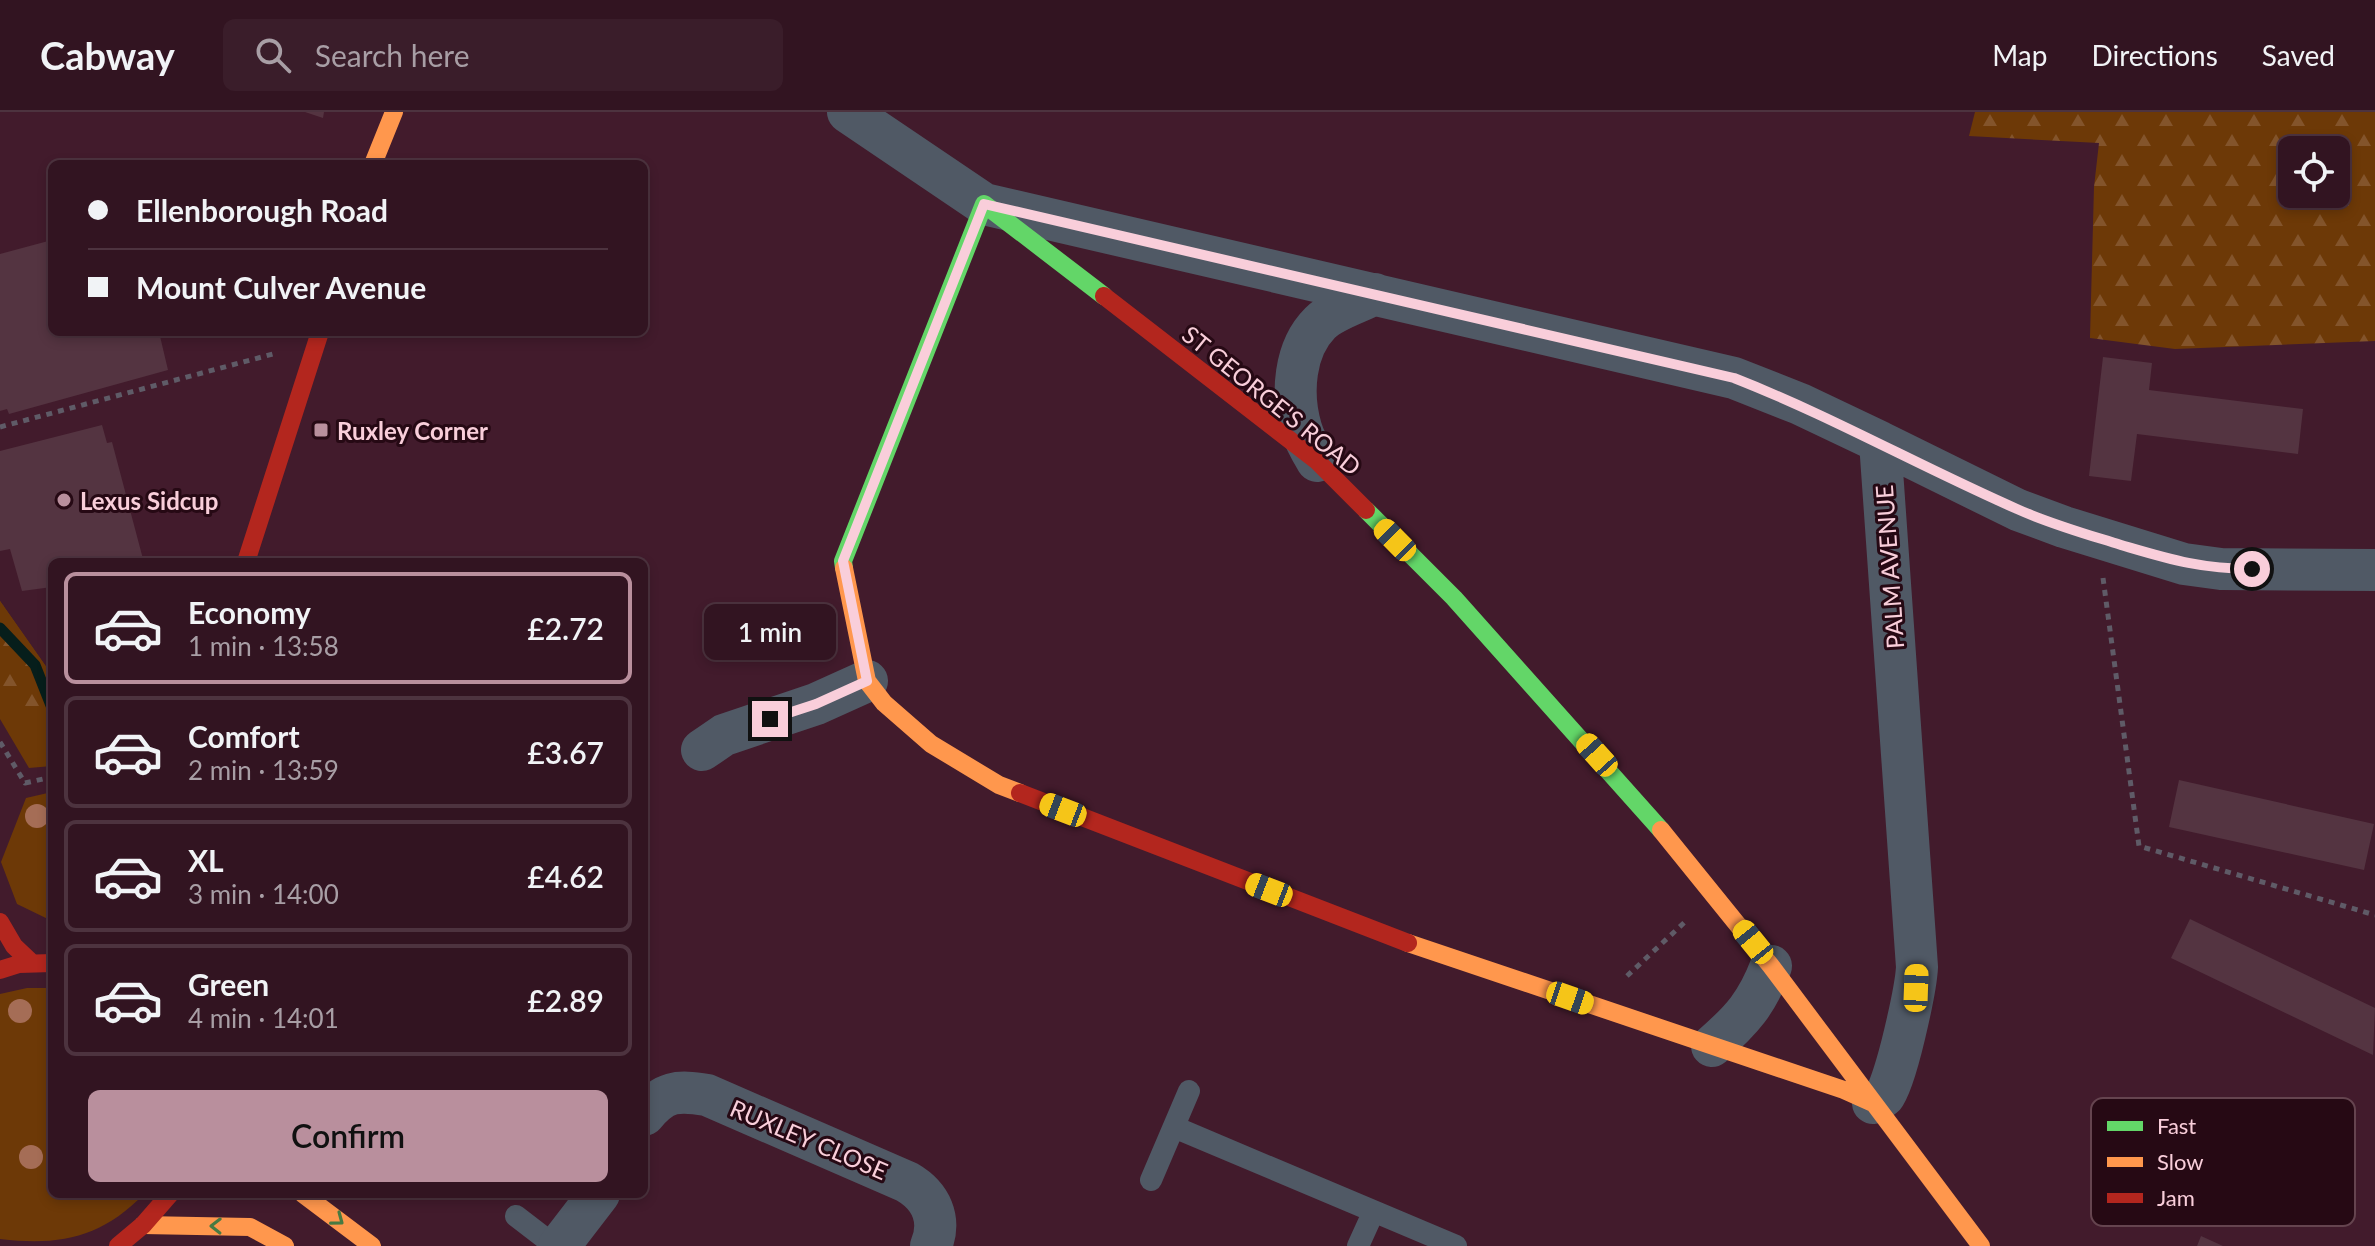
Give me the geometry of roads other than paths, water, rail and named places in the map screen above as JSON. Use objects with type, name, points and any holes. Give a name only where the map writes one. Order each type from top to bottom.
[{"type":"street","points":[[375,160],[394,112]]},
{"type":"street","points":[[848,112],[984,204],[1734,378],[1800,404],[2018,510],[2184,564],[2221,569],[2375,570]]},
{"type":"street","points":[[984,204],[843,561],[867,681],[884,703],[922,737],[999,785],[1427,950],[1844,1090],[1873,1103]]},
{"type":"street","name":"ST GEORGE'S ROAD","points":[[984,204],[1317,461],[1454,598],[1698,873],[1981,1246]]},
{"type":"street","points":[[1317,461],[1301,429],[1296,387],[1299,360],[1310,335],[1322,321],[1375,294]]},
{"type":"street","points":[[247,558],[318,337]]},
{"type":"street","name":"PALM AVENUE","points":[[1873,1103],[1886,1094],[1912,1010],[1917,967],[1880,442]]},
{"type":"street","points":[[702,750],[724,735],[816,704],[867,681]]},
{"type":"street","points":[[0,922],[14,946],[45,961]]},
{"type":"street","points":[[0,970],[45,961]]},
{"type":"street","points":[[1712,1046],[1754,1005],[1771,966]]},
{"type":"street","name":"RUXLEY CLOSE","points":[[648,1111],[664,1096],[677,1092],[707,1095],[894,1176],[921,1190],[930,1202],[936,1223],[934,1245]]},
{"type":"street","points":[[124,1243],[167,1198]]},
{"type":"street","points":[[308,1198],[372,1246]]},
{"type":"street","points":[[557,1246],[596,1198]]},
{"type":"street","points":[[143,1225],[250,1227],[285,1246]]},
{"type":"lane","points":[[1151,1180],[1189,1091]]},
{"type":"lane","points":[[1174,1127],[1456,1246]]},
{"type":"lane","points":[[1358,1246],[1373,1213]]},
{"type":"lane","points":[[516,1216],[557,1246]]},
{"type":"waterway","points":[[0,628],[35,665],[48,698]]},
{"type":"place","name":"Ruxley Corner","points":[[321,430]]},
{"type":"place","name":"Lexus Sidcup","points":[[64,500]]}]
